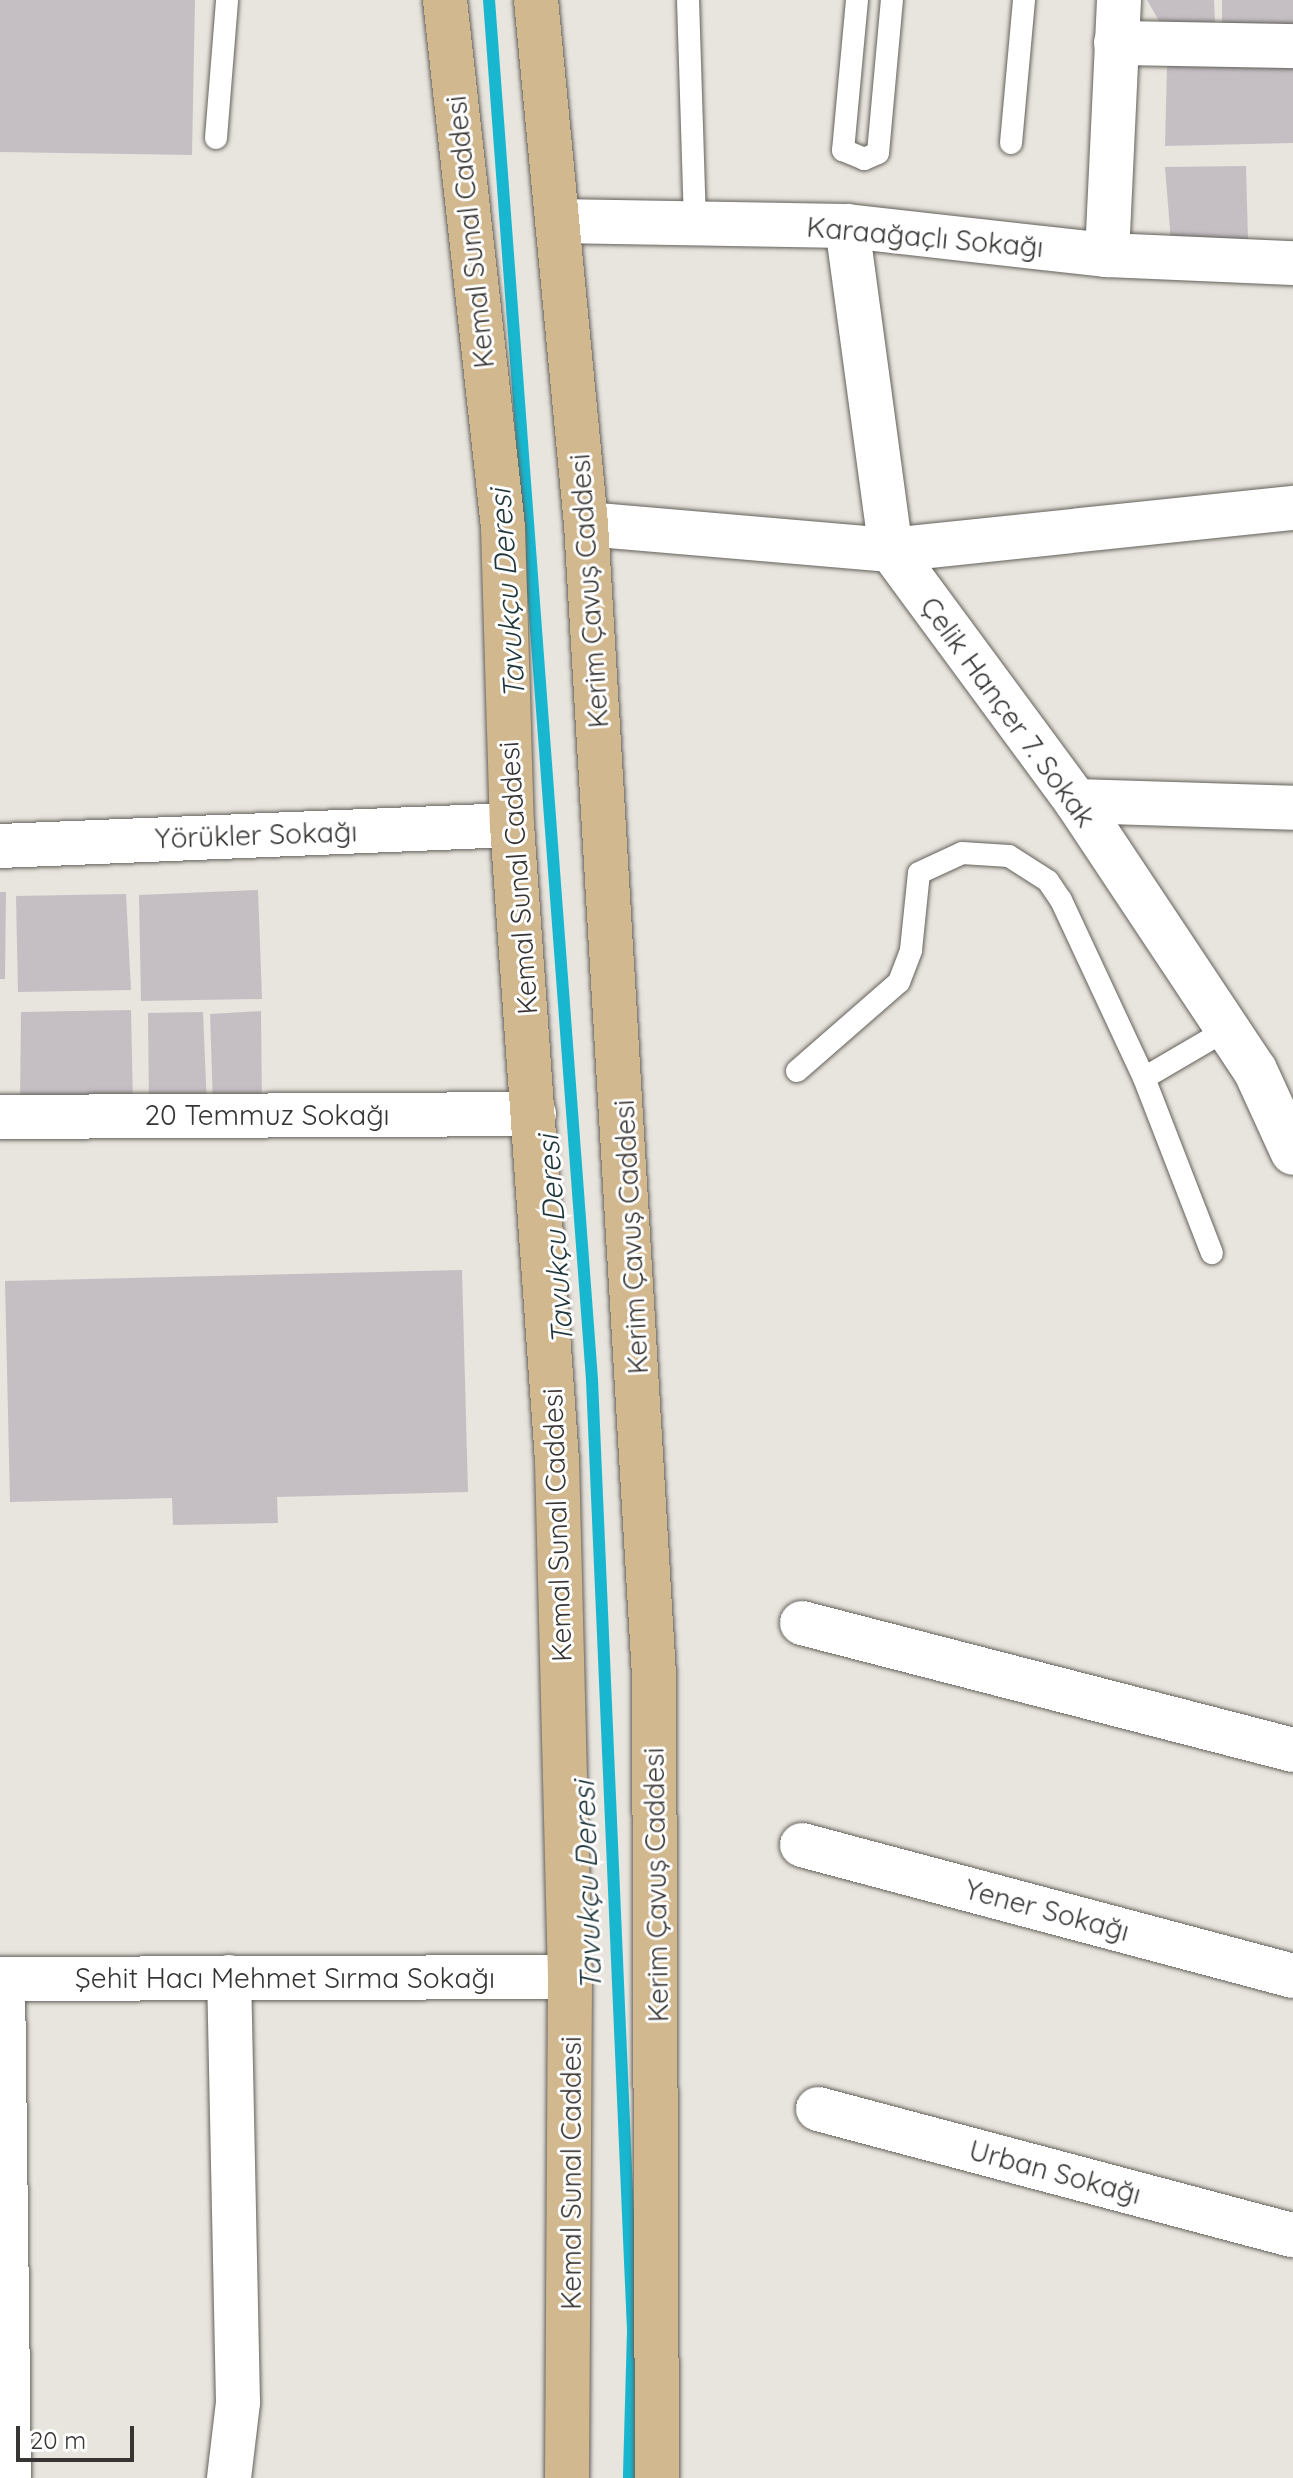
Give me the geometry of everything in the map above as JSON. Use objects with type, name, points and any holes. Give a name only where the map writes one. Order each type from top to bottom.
[{"type":"main road","name":"Kemal Sunal Caddesi","points":[[445,0],[503,527],[512,825],[557,1460],[570,1977],[567,2478]]},
{"type":"main road","name":"Kerim Çavuş Caddesi","points":[[536,0],[586,524],[654,1674],[657,2478]]},
{"type":"street","points":[[1107,255],[1119,0]]},
{"type":"street","points":[[1116,43],[1293,46]]},
{"type":"street","name":"Karaağaçlı Sokağı","points":[[557,221],[847,226],[1107,255],[1293,263]]},
{"type":"street","name":"Çelik Hançer 7. Sokak","points":[[847,226],[891,550],[1076,801],[1228,1029],[1274,1071],[1293,1153]]},
{"type":"street","points":[[586,524],[891,550],[1293,508]]},
{"type":"street","points":[[1076,801],[1293,808]]},
{"type":"street","name":"Yörükler Sokağı","points":[[0,846],[512,825]]},
{"type":"street","name":"20 Temmuz Sokağı","points":[[0,1117],[534,1114]]},
{"type":"street","points":[[802,1623],[1293,1750]]},
{"type":"street","name":"Yener Sokağı","points":[[802,1845],[1293,1976]]},
{"type":"street","points":[[229,1977],[238,2402],[229,2478]]},
{"type":"street","name":"Şehit Hacı Mehmet Sırma Sokağı","points":[[2,1979],[570,1977]]},
{"type":"street","points":[[2,1979],[9,2478]]},
{"type":"street","name":"Urban Sokağı","points":[[818,2109],[1293,2235]]},
{"type":"lane","points":[[216,138],[227,0]]},
{"type":"lane","points":[[688,0],[695,224]]},
{"type":"lane","points":[[857,0],[843,150],[864,159],[878,153],[892,0]]},
{"type":"lane","points":[[1011,143],[1024,0]]},
{"type":"lane","points":[[797,1071],[899,982],[911,950],[919,873],[939,860],[986,851],[1030,866],[1048,881],[1144,1078],[1212,1253]]},
{"type":"lane","points":[[1144,1078],[1228,1029]]},
{"type":"building","points":[[0,0],[195,0],[192,155],[0,152]]},
{"type":"building","points":[[1147,0],[1214,0],[1215,23],[1162,26]]},
{"type":"building","points":[[1222,0],[1293,0],[1293,27],[1222,28]]},
{"type":"building","points":[[1167,66],[1293,66],[1293,143],[1165,146]]},
{"type":"building","points":[[1246,166],[1248,240],[1171,242],[1165,167]]},
{"type":"building","points":[[258,890],[262,999],[141,1001],[139,895]]},
{"type":"building","points":[[0,892],[6,892],[5,979],[0,979]]},
{"type":"building","points":[[126,894],[131,990],[18,992],[16,896]]},
{"type":"building","points":[[131,1010],[133,1103],[20,1102],[21,1012]]},
{"type":"building","points":[[261,1011],[262,1105],[213,1104],[210,1014]]},
{"type":"building","points":[[203,1012],[207,1107],[149,1106],[148,1013]]},
{"type":"building","points":[[462,1270],[468,1492],[277,1497],[278,1523],[173,1525],[172,1498],[10,1502],[5,1281]]},
{"type":"waterway","name":"Tavukçu Deresi","points":[[489,0],[592,1380],[633,2331],[629,2478]]}]
